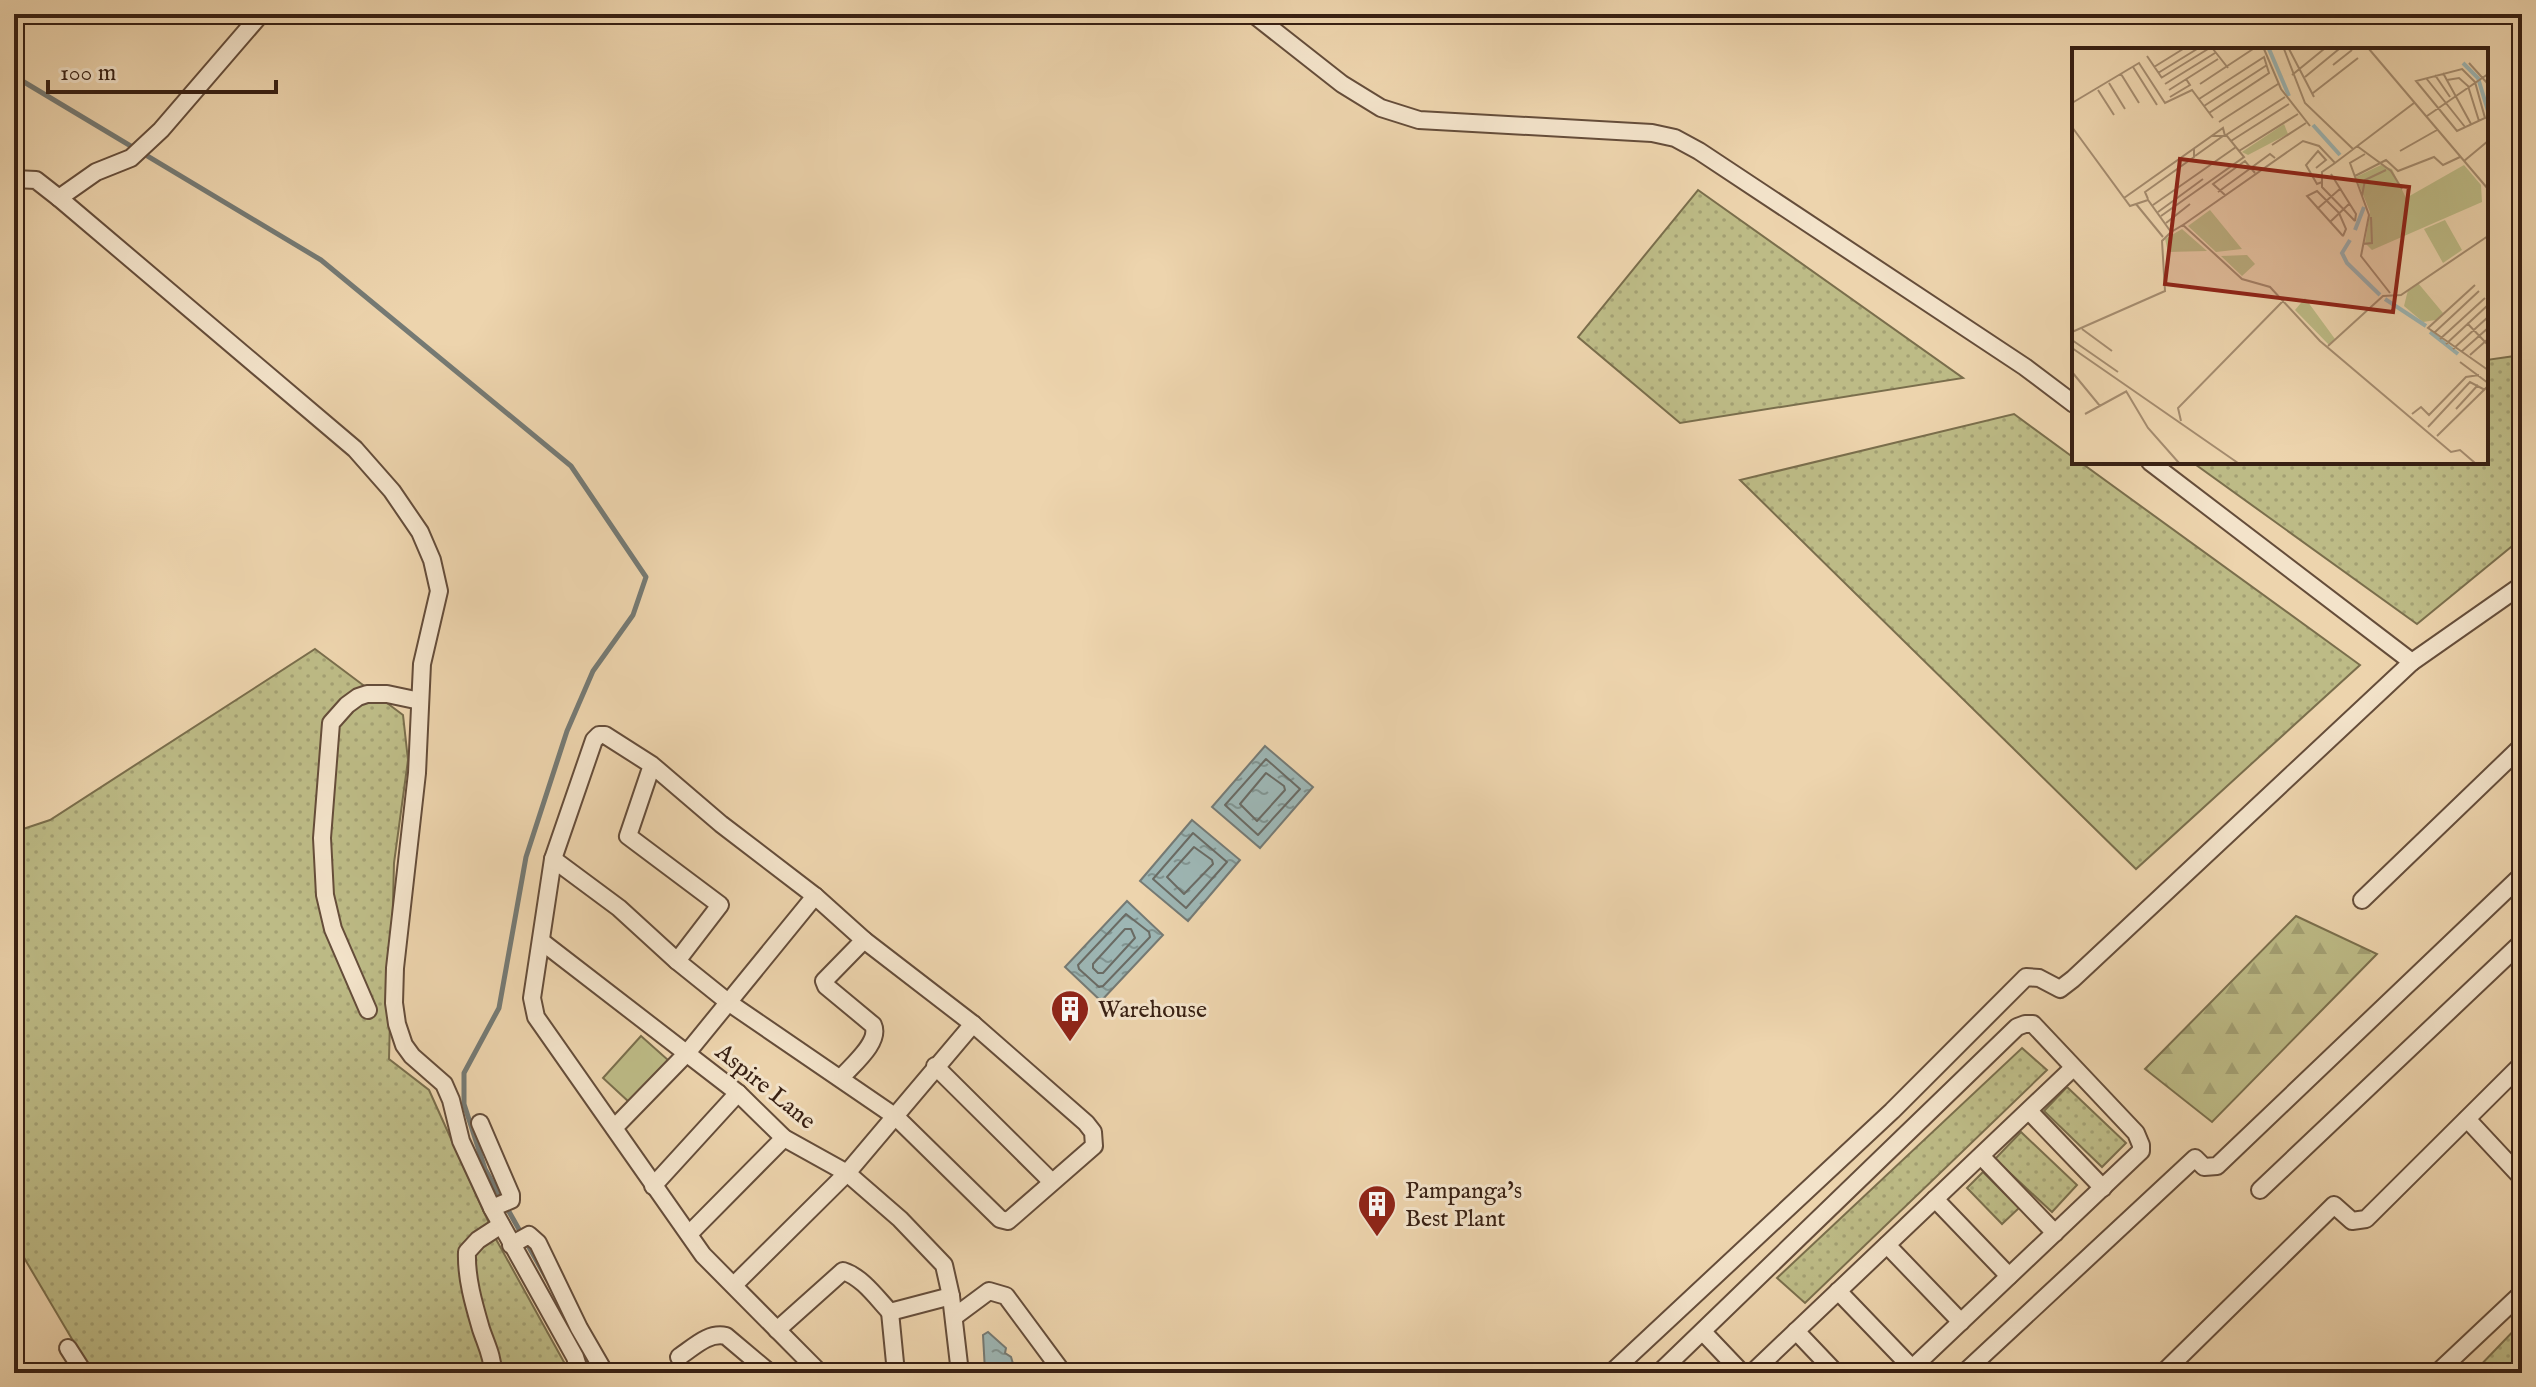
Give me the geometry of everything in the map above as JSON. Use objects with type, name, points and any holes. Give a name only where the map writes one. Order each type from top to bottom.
[{"type":"street","points":[[59,198],[96,172],[131,158],[161,130],[261,14]]},
{"type":"street","points":[[1253,14],[1342,84],[1381,108],[1419,120],[1652,133],[1675,138],[2025,367],[2072,402]]},
{"type":"street","points":[[14,179],[36,180],[59,198],[355,449],[392,491],[420,532],[432,560],[439,591],[422,664],[417,773],[400,911],[394,1003],[404,1045],[444,1084],[481,1154],[501,1225],[519,1241],[580,1373]]},
{"type":"street","points":[[2153,464],[2412,662]]},
{"type":"street","points":[[1611,1373],[1892,1111],[2026,977],[2039,978],[2060,989],[2073,979],[2412,662],[2522,585]]},
{"type":"street","points":[[368,1010],[333,929],[325,895],[322,825],[331,723],[347,705],[367,694],[387,694],[420,701]]},
{"type":"street","points":[[553,859],[619,908],[728,1002],[896,1117],[1000,1219],[1008,1221],[1094,1146],[1093,1132],[973,1024],[864,940],[815,896],[721,824],[652,765],[614,739],[599,735],[594,740],[553,859],[532,998],[536,1017],[703,1255],[820,1373]]},
{"type":"street","points":[[2362,900],[2522,746]]},
{"type":"street","points":[[652,765],[628,836],[720,905],[677,961]]},
{"type":"street","points":[[1964,1373],[2195,1158],[2204,1167],[2217,1166],[2522,875]]},
{"type":"street","points":[[615,1127],[687,1053],[815,896]]},
{"type":"street","points":[[841,1078],[869,1046],[876,1030],[824,981],[864,940]]},
{"type":"street","name":"Aspire Lane","points":[[541,941],[738,1093],[784,1138],[847,1173],[900,1219],[944,1265],[960,1373]]},
{"type":"street","points":[[2260,1190],[2522,942]]},
{"type":"street","points":[[734,1285],[847,1173],[973,1024]]},
{"type":"street","points":[[1659,1373],[2017,1027],[2033,1024],[2136,1133],[2141,1151],[1910,1371],[1838,1291]]},
{"type":"street","points":[[2163,1373],[2334,1205],[2352,1221],[2366,1219],[2522,1064]]},
{"type":"street","points":[[935,1066],[1052,1182]]},
{"type":"street","points":[[1752,1373],[2073,1068]]},
{"type":"street","points":[[653,1186],[738,1093]]},
{"type":"street","points":[[2029,1111],[2103,1188]]},
{"type":"street","points":[[2467,1119],[2522,1178]]},
{"type":"street","points":[[480,1123],[481,1154],[510,1190],[511,1200],[498,1206]]},
{"type":"street","points":[[689,1234],[784,1138]]},
{"type":"street","points":[[1981,1156],[2055,1233]]},
{"type":"street","points":[[1935,1199],[2009,1276]]},
{"type":"street","points":[[493,1373],[493,1363],[466,1269],[467,1252],[478,1240],[501,1225]]},
{"type":"street","points":[[519,1241],[538,1243],[579,1328],[605,1373]]},
{"type":"street","points":[[1887,1245],[1961,1322]]},
{"type":"street","points":[[777,1330],[843,1271],[863,1283],[890,1312],[896,1373]]},
{"type":"street","points":[[954,1317],[989,1291],[1006,1296],[1063,1373]]},
{"type":"street","points":[[2437,1373],[2522,1293]]},
{"type":"street","points":[[890,1312],[951,1296]]},
{"type":"street","points":[[1796,1331],[1836,1373]]},
{"type":"street","points":[[1703,1332],[1742,1373]]},
{"type":"street","points":[[679,1357],[717,1334],[726,1336],[770,1373]]},
{"type":"street","points":[[68,1348],[84,1373]]},
{"type":"green space","points":[[1698,190],[1963,378],[1680,423],[1578,337]]},
{"type":"green space","points":[[2522,355],[2522,538],[2417,624],[2195,464],[2488,464],[2488,360]]},
{"type":"green space","points":[[2014,414],[2072,457],[2072,464],[2083,464],[2360,665],[2136,869],[1740,480]]},
{"type":"green space","points":[[315,649],[403,715],[408,760],[394,863],[389,1059],[429,1090],[497,1241],[570,1373],[92,1373],[23,1256],[14,1262],[14,832],[50,820]]},
{"type":"green space","points":[[2296,916],[2377,954],[2212,1122],[2145,1069]]},
{"type":"green space","points":[[641,1036],[668,1060],[629,1102],[603,1078]]},
{"type":"green space","points":[[2022,1048],[2047,1070],[1805,1303],[1777,1278]]},
{"type":"green space","points":[[2067,1087],[2126,1143],[2102,1167],[2044,1111]]},
{"type":"green space","points":[[2021,1132],[2077,1185],[2052,1212],[1995,1159]]},
{"type":"green space","points":[[1983,1172],[2019,1208],[2002,1224],[1967,1188]]},
{"type":"green space","points":[[2522,1322],[2522,1373],[2473,1373]]},
{"type":"water","points":[[1265,746],[1313,787],[1260,848],[1212,807]]},
{"type":"water","points":[[1192,820],[1240,860],[1188,921],[1140,881]]},
{"type":"water","points":[[1127,901],[1163,935],[1101,1001],[1065,967]]},
{"type":"water","points":[[988,1332],[1006,1348],[1005,1353],[1011,1357],[1014,1367],[1010,1373],[985,1371],[983,1335]]},
{"type":"waterway","points":[[14,76],[321,260],[571,466],[646,577],[633,615],[593,671],[567,731],[526,857],[499,1008],[464,1073],[464,1104],[485,1169],[547,1279]]},
{"type":"waterway","points":[[584,1352],[593,1373]]},
{"type":"place","name":"Warehouse","points":[[1070,1043]]},
{"type":"place","name":"Pampanga's Best Plant","points":[[1377,1238]]}]
